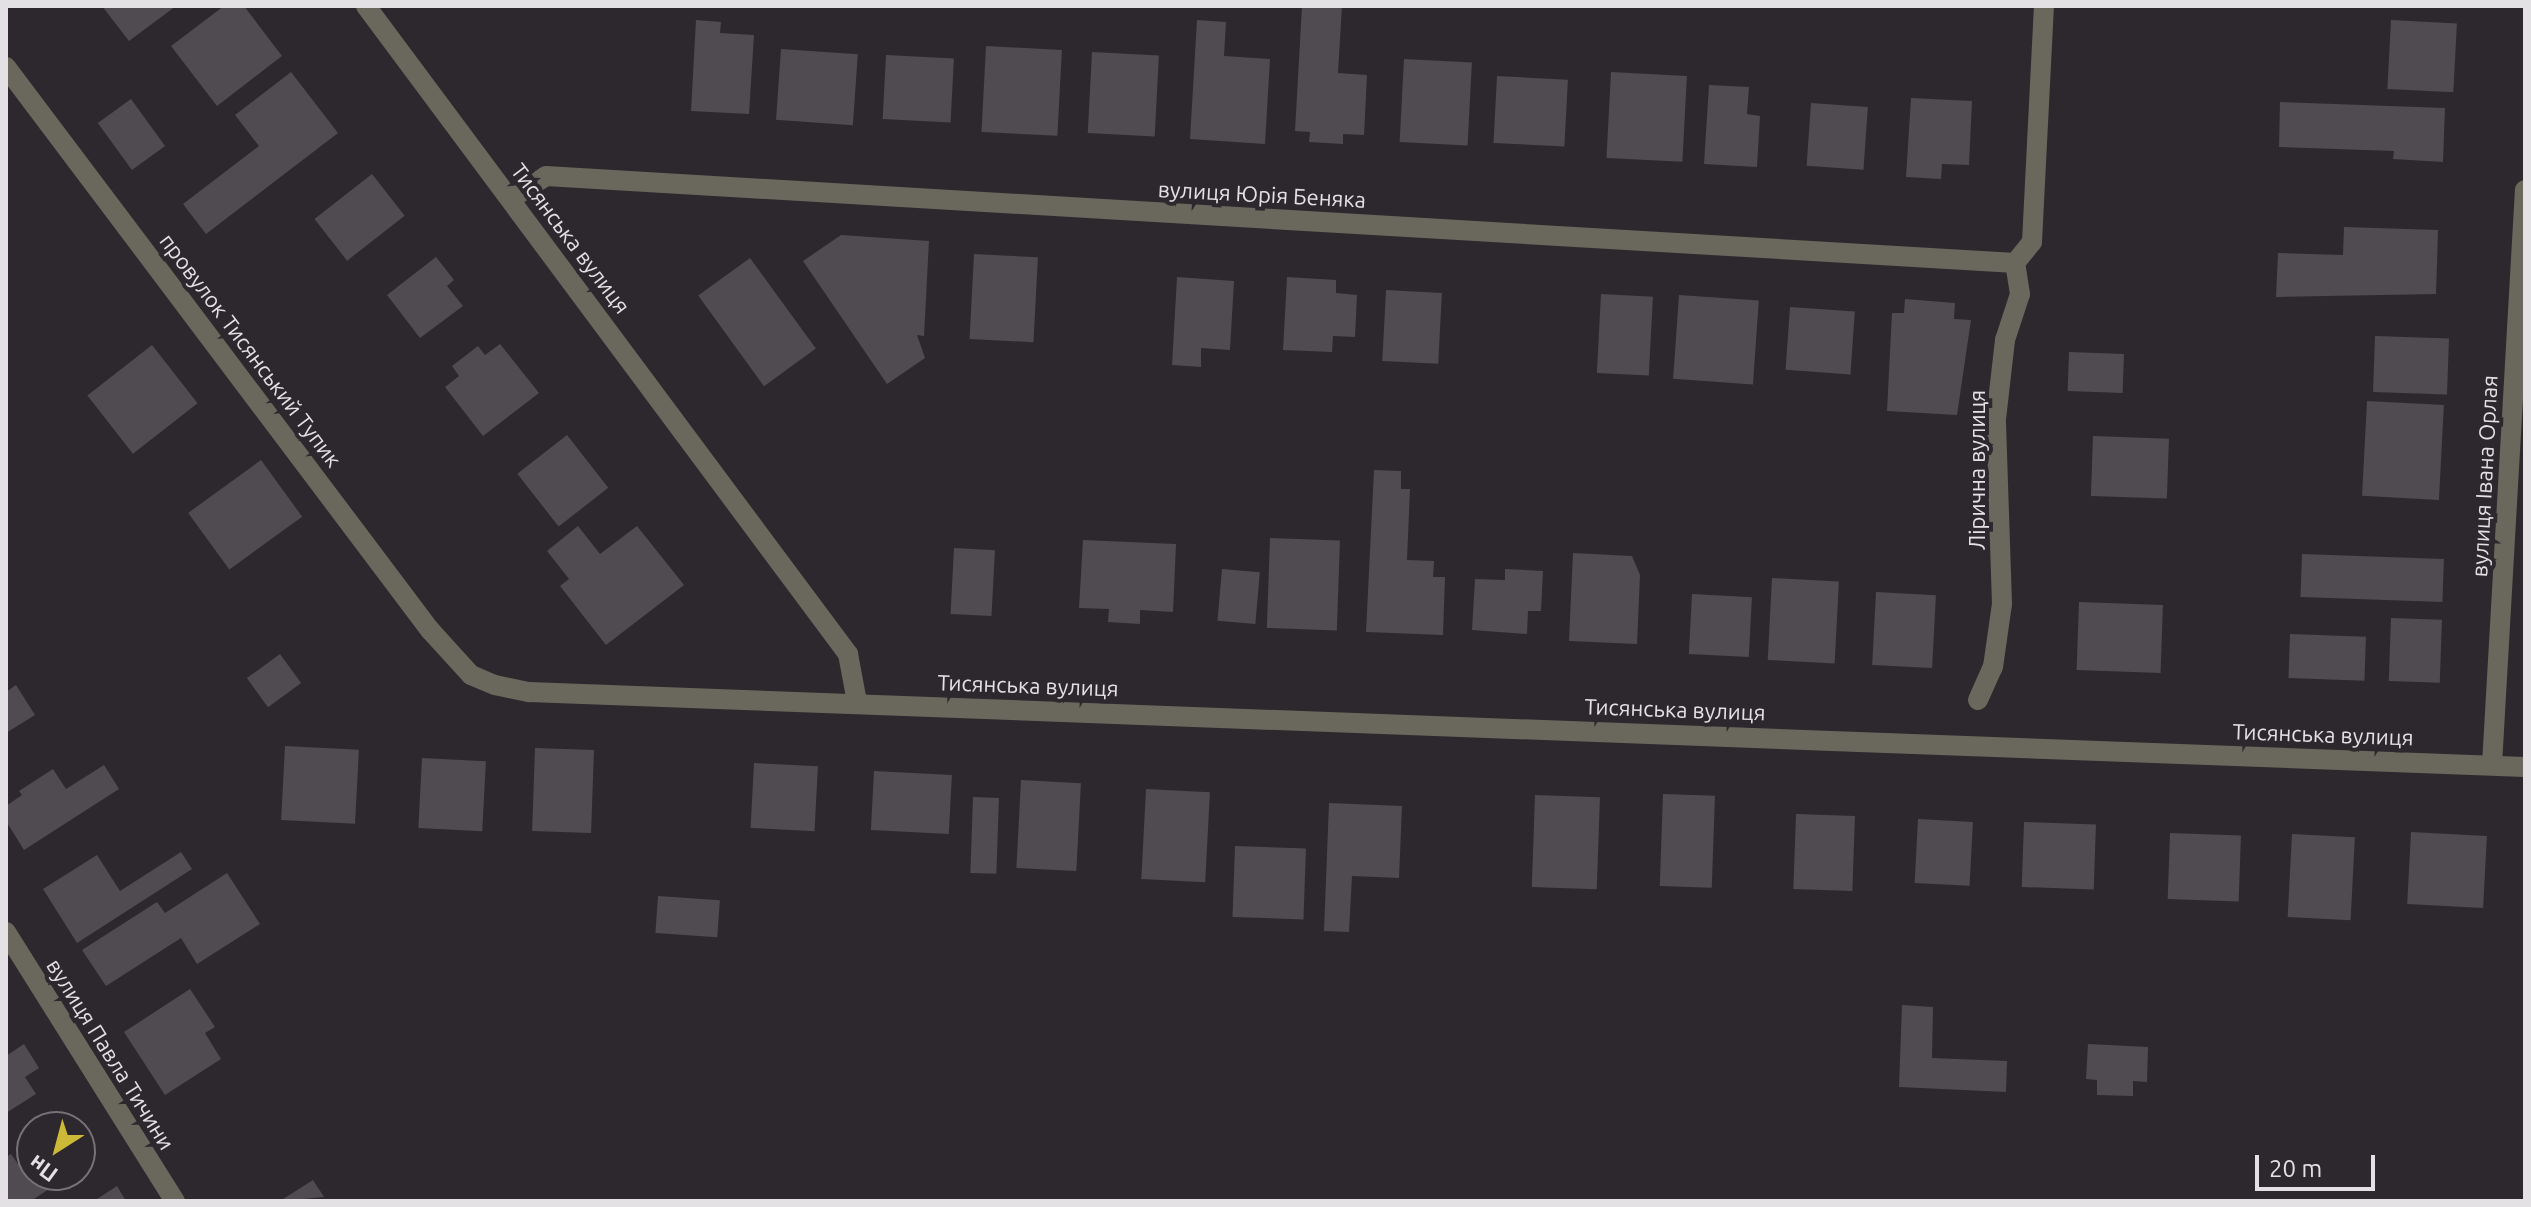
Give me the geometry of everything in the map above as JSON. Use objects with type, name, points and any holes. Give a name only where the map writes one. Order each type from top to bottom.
[{"type":"street","name":"Тисянська вулиця","points":[[366,6],[512,198],[848,654],[857,702]]},
{"type":"street","points":[[2015,263],[2032,242],[2044,6]]},
{"type":"street","name":"провулок Тисянський Тупик","points":[[6,67],[456,663]]},
{"type":"street","name":"вулиця Юрія Беняка","points":[[512,198],[546,176],[2015,263]]},
{"type":"street","name":"вулиця Івана Орлая","points":[[2492,765],[2525,190]]},
{"type":"street","name":"Лірична вулиця","points":[[1978,700],[1993,667],[2002,604],[1996,419],[2005,340],[2020,294],[2015,263]]},
{"type":"street","name":"Тисянська вулиця","points":[[456,663],[495,685],[529,692],[2525,767]]},
{"type":"street","name":"вулиця Павла Тичини","points":[[6,932],[175,1201]]},
{"type":"building","points":[[102,6],[176,6],[129,41]]},
{"type":"building","points":[[224,6],[244,6],[282,56],[217,106],[171,46]]},
{"type":"building","points":[[1302,6],[1342,6],[1338,73],[1367,75],[1364,135],[1343,134],[1343,144],[1309,142],[1310,132],[1295,131]]},
{"type":"building","points":[[696,20],[721,22],[720,33],[754,35],[749,114],[691,111]]},
{"type":"building","points":[[1197,20],[1226,22],[1224,56],[1270,59],[1265,144],[1190,139]]},
{"type":"building","points":[[2391,20],[2457,23],[2453,92],[2387,89]]},
{"type":"building","points":[[986,46],[1062,50],[1057,136],[981,132]]},
{"type":"building","points":[[781,49],[858,54],[853,125],[776,120]]},
{"type":"building","points":[[1092,52],[1159,56],[1155,136],[1088,133]]},
{"type":"building","points":[[886,55],[954,59],[951,122],[883,119]]},
{"type":"building","points":[[1404,59],[1472,63],[1468,145],[1400,142]]},
{"type":"building","points":[[291,72],[338,133],[206,234],[183,204],[259,146],[235,115]]},
{"type":"building","points":[[1611,72],[1687,76],[1682,162],[1606,158]]},
{"type":"building","points":[[1497,76],[1568,80],[1564,147],[1493,143]]},
{"type":"building","points":[[1709,85],[1749,87],[1747,114],[1760,116],[1757,167],[1704,164]]},
{"type":"building","points":[[1911,98],[1972,101],[1969,165],[1942,164],[1941,179],[1906,177]]},
{"type":"building","points":[[131,99],[165,146],[132,170],[98,123]]},
{"type":"building","points":[[2280,102],[2445,108],[2443,162],[2393,159],[2394,151],[2279,147]]},
{"type":"building","points":[[1811,103],[1868,107],[1863,170],[1807,166]]},
{"type":"building","points":[[372,174],[405,216],[347,261],[314,219]]},
{"type":"building","points":[[2344,227],[2438,230],[2436,294],[2276,297],[2278,253],[2343,255]]},
{"type":"building","points":[[841,235],[929,241],[924,336],[917,335],[925,358],[887,384],[803,261]]},
{"type":"building","points":[[974,254],[1038,257],[1033,342],[970,339]]},
{"type":"building","points":[[436,257],[454,280],[447,286],[463,306],[420,338],[387,295]]},
{"type":"building","points":[[750,258],[816,349],[764,386],[698,296]]},
{"type":"building","points":[[1177,277],[1234,281],[1230,350],[1201,348],[1201,367],[1172,365]]},
{"type":"building","points":[[1287,277],[1336,280],[1336,293],[1357,295],[1355,337],[1333,336],[1332,352],[1283,350]]},
{"type":"building","points":[[1386,290],[1442,293],[1438,364],[1382,361]]},
{"type":"building","points":[[1601,294],[1653,297],[1649,376],[1597,373]]},
{"type":"building","points":[[1679,295],[1759,301],[1753,384],[1673,379]]},
{"type":"building","points":[[1905,299],[1955,303],[1954,319],[1971,320],[1957,415],[1887,411],[1892,313],[1904,313]]},
{"type":"building","points":[[1790,307],[1855,312],[1850,374],[1786,370]]},
{"type":"building","points":[[2375,336],[2449,339],[2447,395],[2373,392]]},
{"type":"building","points":[[500,344],[539,393],[483,436],[445,387],[459,376],[452,366],[478,346],[485,355]]},
{"type":"building","points":[[152,345],[198,403],[133,454],[87,395]]},
{"type":"building","points":[[2069,352],[2124,354],[2123,393],[2068,391]]},
{"type":"building","points":[[2367,401],[2444,405],[2439,500],[2362,496]]},
{"type":"building","points":[[567,435],[608,488],[559,527],[517,474]]},
{"type":"building","points":[[2093,436],[2169,439],[2167,499],[2091,496]]},
{"type":"building","points":[[261,460],[302,517],[229,570],[188,513]]},
{"type":"building","points":[[1374,470],[1401,471],[1401,489],[1410,489],[1407,560],[1434,561],[1433,577],[1445,577],[1443,635],[1366,632]]},
{"type":"building","points":[[578,526],[600,554],[637,526],[684,585],[606,645],[560,586],[569,579],[547,551]]},
{"type":"building","points":[[1270,538],[1340,540],[1337,630],[1267,628]]},
{"type":"building","points":[[1083,540],[1176,544],[1173,612],[1140,610],[1140,624],[1108,622],[1109,609],[1079,608]]},
{"type":"building","points":[[954,548],[995,550],[991,616],[951,614]]},
{"type":"building","points":[[1573,553],[1632,556],[1640,575],[1637,644],[1569,641]]},
{"type":"building","points":[[2302,554],[2444,559],[2442,602],[2300,597]]},
{"type":"building","points":[[1222,569],[1260,572],[1255,624],[1217,621]]},
{"type":"building","points":[[1505,569],[1543,571],[1541,611],[1528,611],[1527,634],[1472,630],[1475,579],[1505,580]]},
{"type":"building","points":[[1772,578],[1839,582],[1835,663],[1768,660]]},
{"type":"building","points":[[1876,592],[1936,595],[1932,668],[1872,665]]},
{"type":"building","points":[[1692,594],[1752,597],[1749,657],[1689,654]]},
{"type":"building","points":[[2079,602],[2163,605],[2161,673],[2077,670]]},
{"type":"building","points":[[2391,618],[2442,620],[2440,683],[2389,681]]},
{"type":"building","points":[[2290,634],[2366,637],[2364,681],[2288,678]]},
{"type":"building","points":[[280,654],[301,683],[268,707],[247,678]]},
{"type":"building","points":[[16,685],[35,715],[6,733],[6,692]]},
{"type":"building","points":[[285,746],[359,750],[355,824],[281,820]]},
{"type":"building","points":[[535,748],[594,750],[591,833],[532,831]]},
{"type":"building","points":[[422,758],[486,761],[482,831],[418,828]]},
{"type":"building","points":[[754,763],[818,766],[815,831],[751,828]]},
{"type":"building","points":[[104,765],[119,789],[24,850],[6,821],[6,806],[22,795],[19,791],[53,769],[66,789]]},
{"type":"building","points":[[874,771],[952,775],[949,834],[871,830]]},
{"type":"building","points":[[1021,780],[1081,783],[1076,871],[1016,868]]},
{"type":"building","points":[[1146,789],[1210,792],[1205,882],[1141,879]]},
{"type":"building","points":[[1663,794],[1715,796],[1712,888],[1660,886]]},
{"type":"building","points":[[1535,795],[1600,797],[1597,889],[1532,887]]},
{"type":"building","points":[[973,797],[999,798],[996,874],[970,873]]},
{"type":"building","points":[[1329,803],[1402,806],[1399,878],[1352,876],[1349,932],[1324,931]]},
{"type":"building","points":[[1796,814],[1855,816],[1852,891],[1793,889]]},
{"type":"building","points":[[1918,819],[1973,822],[1970,886],[1915,883]]},
{"type":"building","points":[[2024,822],[2096,825],[2094,889],[2022,887]]},
{"type":"building","points":[[2411,832],[2487,836],[2483,908],[2407,904]]},
{"type":"building","points":[[2170,833],[2241,835],[2239,901],[2168,899]]},
{"type":"building","points":[[2292,834],[2355,837],[2351,920],[2288,917]]},
{"type":"building","points":[[1235,846],[1306,848],[1303,919],[1233,917]]},
{"type":"building","points":[[181,852],[192,869],[77,943],[43,889],[97,855],[120,891]]},
{"type":"building","points":[[227,873],[260,924],[197,964],[181,938],[106,986],[82,950],[157,902],[165,913]]},
{"type":"building","points":[[658,896],[720,900],[717,937],[655,933]]},
{"type":"building","points":[[190,989],[215,1027],[205,1033],[221,1059],[165,1095],[124,1032]]},
{"type":"building","points":[[1902,1005],[1933,1007],[1932,1058],[2007,1061],[2006,1092],[1899,1087]]},
{"type":"building","points":[[24,1044],[39,1068],[25,1077],[36,1094],[6,1113],[6,1056]]},
{"type":"building","points":[[2088,1044],[2148,1047],[2147,1082],[2133,1081],[2133,1096],[2097,1095],[2097,1080],[2086,1079]]},
{"type":"building","points":[[11,1154],[16,1161],[16,1191],[46,1191],[31,1201],[6,1201],[6,1157]]},
{"type":"building","points":[[313,1180],[324,1197],[280,1201]]},
{"type":"building","points":[[117,1186],[126,1201],[94,1201]]}]
